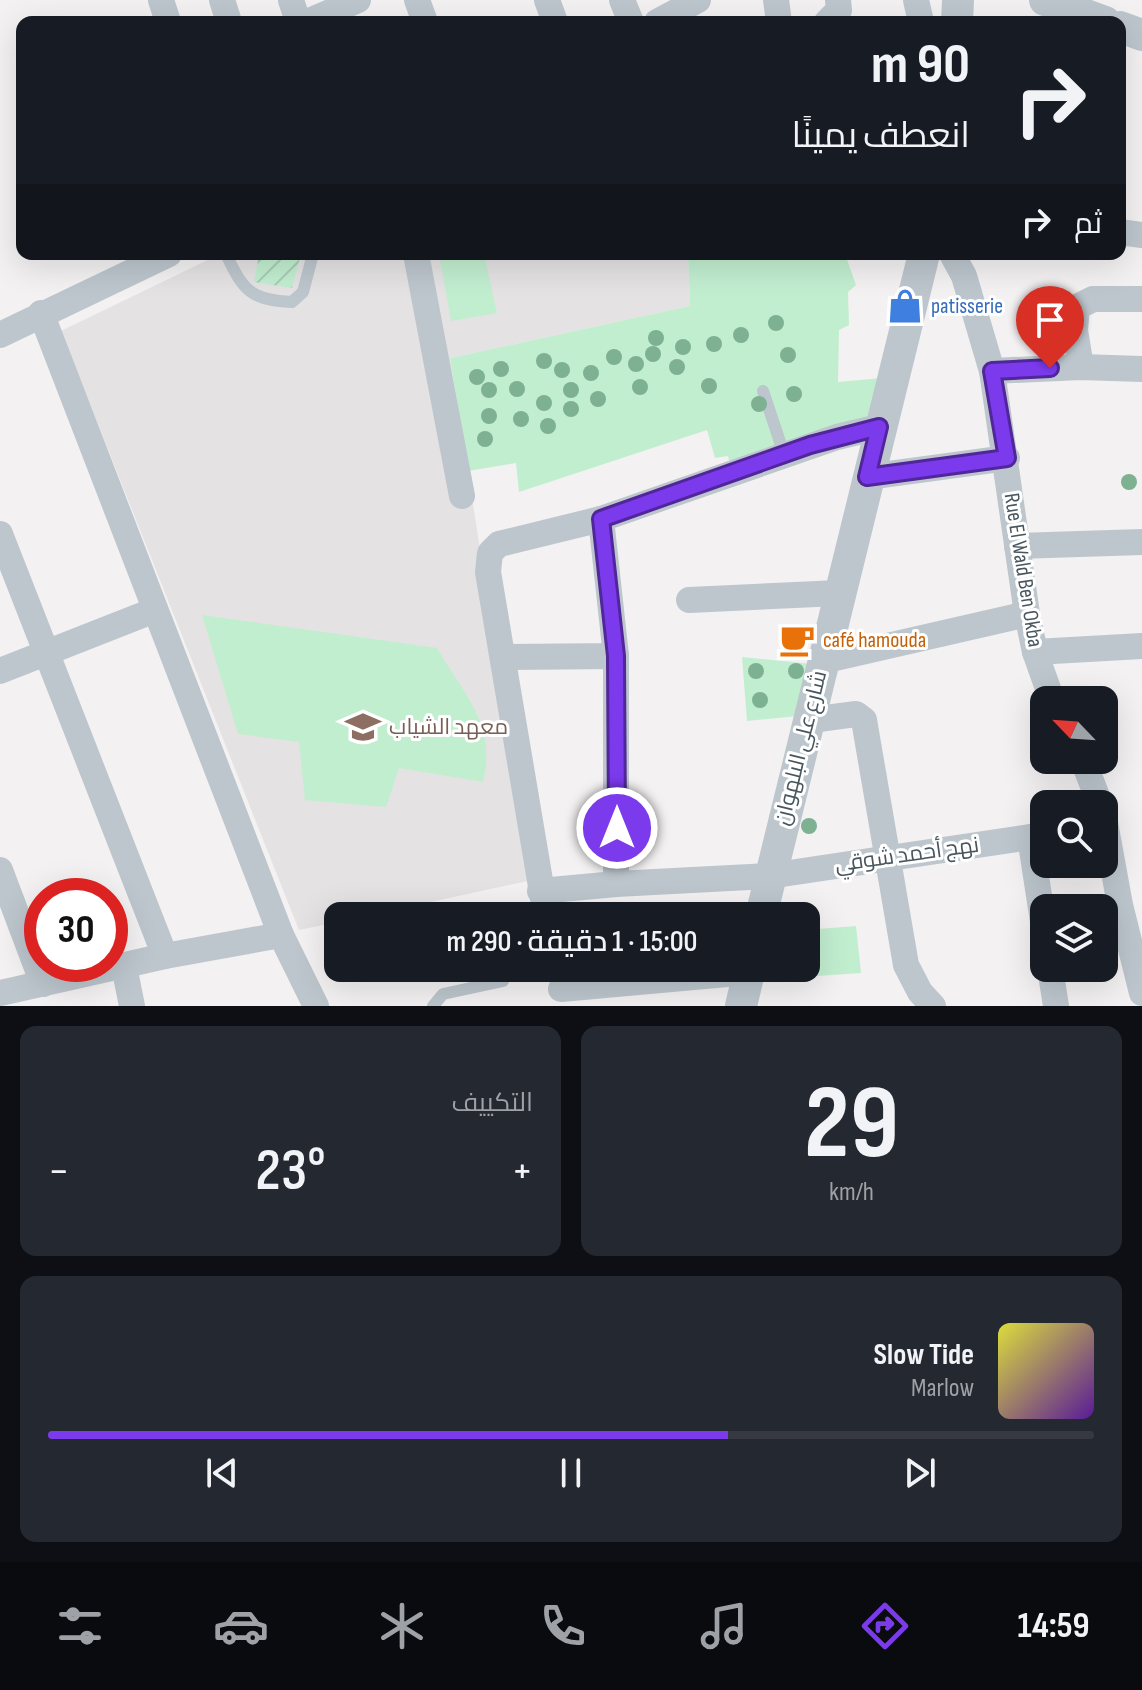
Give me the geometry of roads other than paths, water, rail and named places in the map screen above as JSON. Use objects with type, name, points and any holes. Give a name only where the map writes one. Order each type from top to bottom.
[{"type":"street","points":[[1045,0],[1089,16]]},
{"type":"street","points":[[327,16],[347,10]]},
{"type":"street","points":[[0,335],[156,260]]},
{"type":"street","points":[[417,260],[462,496]]},
{"type":"street","name":"شارع علي البلهوان","points":[[764,902],[922,260]]},
{"type":"street","name":"Rue El Wald Ben Okba","points":[[955,260],[964,276],[992,371],[1007,458],[1027,614],[1035,652],[1047,686]]},
{"type":"street","points":[[1081,367],[1075,330],[1077,307],[1093,299],[1142,299]]},
{"type":"street","points":[[41,313],[281,935],[316,1006]]},
{"type":"street","points":[[992,371],[1081,367],[1142,369]]},
{"type":"street","points":[[543,902],[488,572],[490,553],[499,544],[601,519],[784,454],[879,427]]},
{"type":"street","points":[[867,477],[1007,458]]},
{"type":"street","points":[[601,519],[616,656],[616,884]]},
{"type":"street","points":[[0,534],[165,956]]},
{"type":"street","points":[[1017,546],[1142,542]]},
{"type":"street","points":[[689,600],[839,593]]},
{"type":"street","points":[[0,671],[155,610]]},
{"type":"street","points":[[822,661],[1027,614]]},
{"type":"street","points":[[1035,652],[1142,646]]},
{"type":"street","points":[[503,657],[616,656]]},
{"type":"street","points":[[811,720],[856,714],[864,720],[906,965],[920,992],[933,1006]]},
{"type":"street","name":"نهج أحمد شوقي","points":[[547,902],[616,884],[769,876],[1030,837]]},
{"type":"street","points":[[0,870],[43,984]]},
{"type":"street","points":[[1115,878],[1142,993]]},
{"type":"street","points":[[128,965],[281,935]]},
{"type":"street","points":[[0,993],[52,982]]},
{"type":"street","points":[[127,982],[132,1006]]},
{"type":"street","points":[[561,988],[624,982]]},
{"type":"street","points":[[741,1006],[746,982]]},
{"type":"street","points":[[1052,982],[1056,1006]]},
{"type":"lane","points":[[229,260],[241,286],[253,295],[292,302],[303,292],[311,260]]},
{"type":"lane","points":[[763,391],[784,454]]},
{"type":"lane","points":[[433,1006],[443,994],[498,982]]},
{"type":"place","name":"patisserie","points":[[905,306]]},
{"type":"place","name":"café hamouda","points":[[797,640]]},
{"type":"place","name":"معهد الشياب","points":[[363,727]]}]
